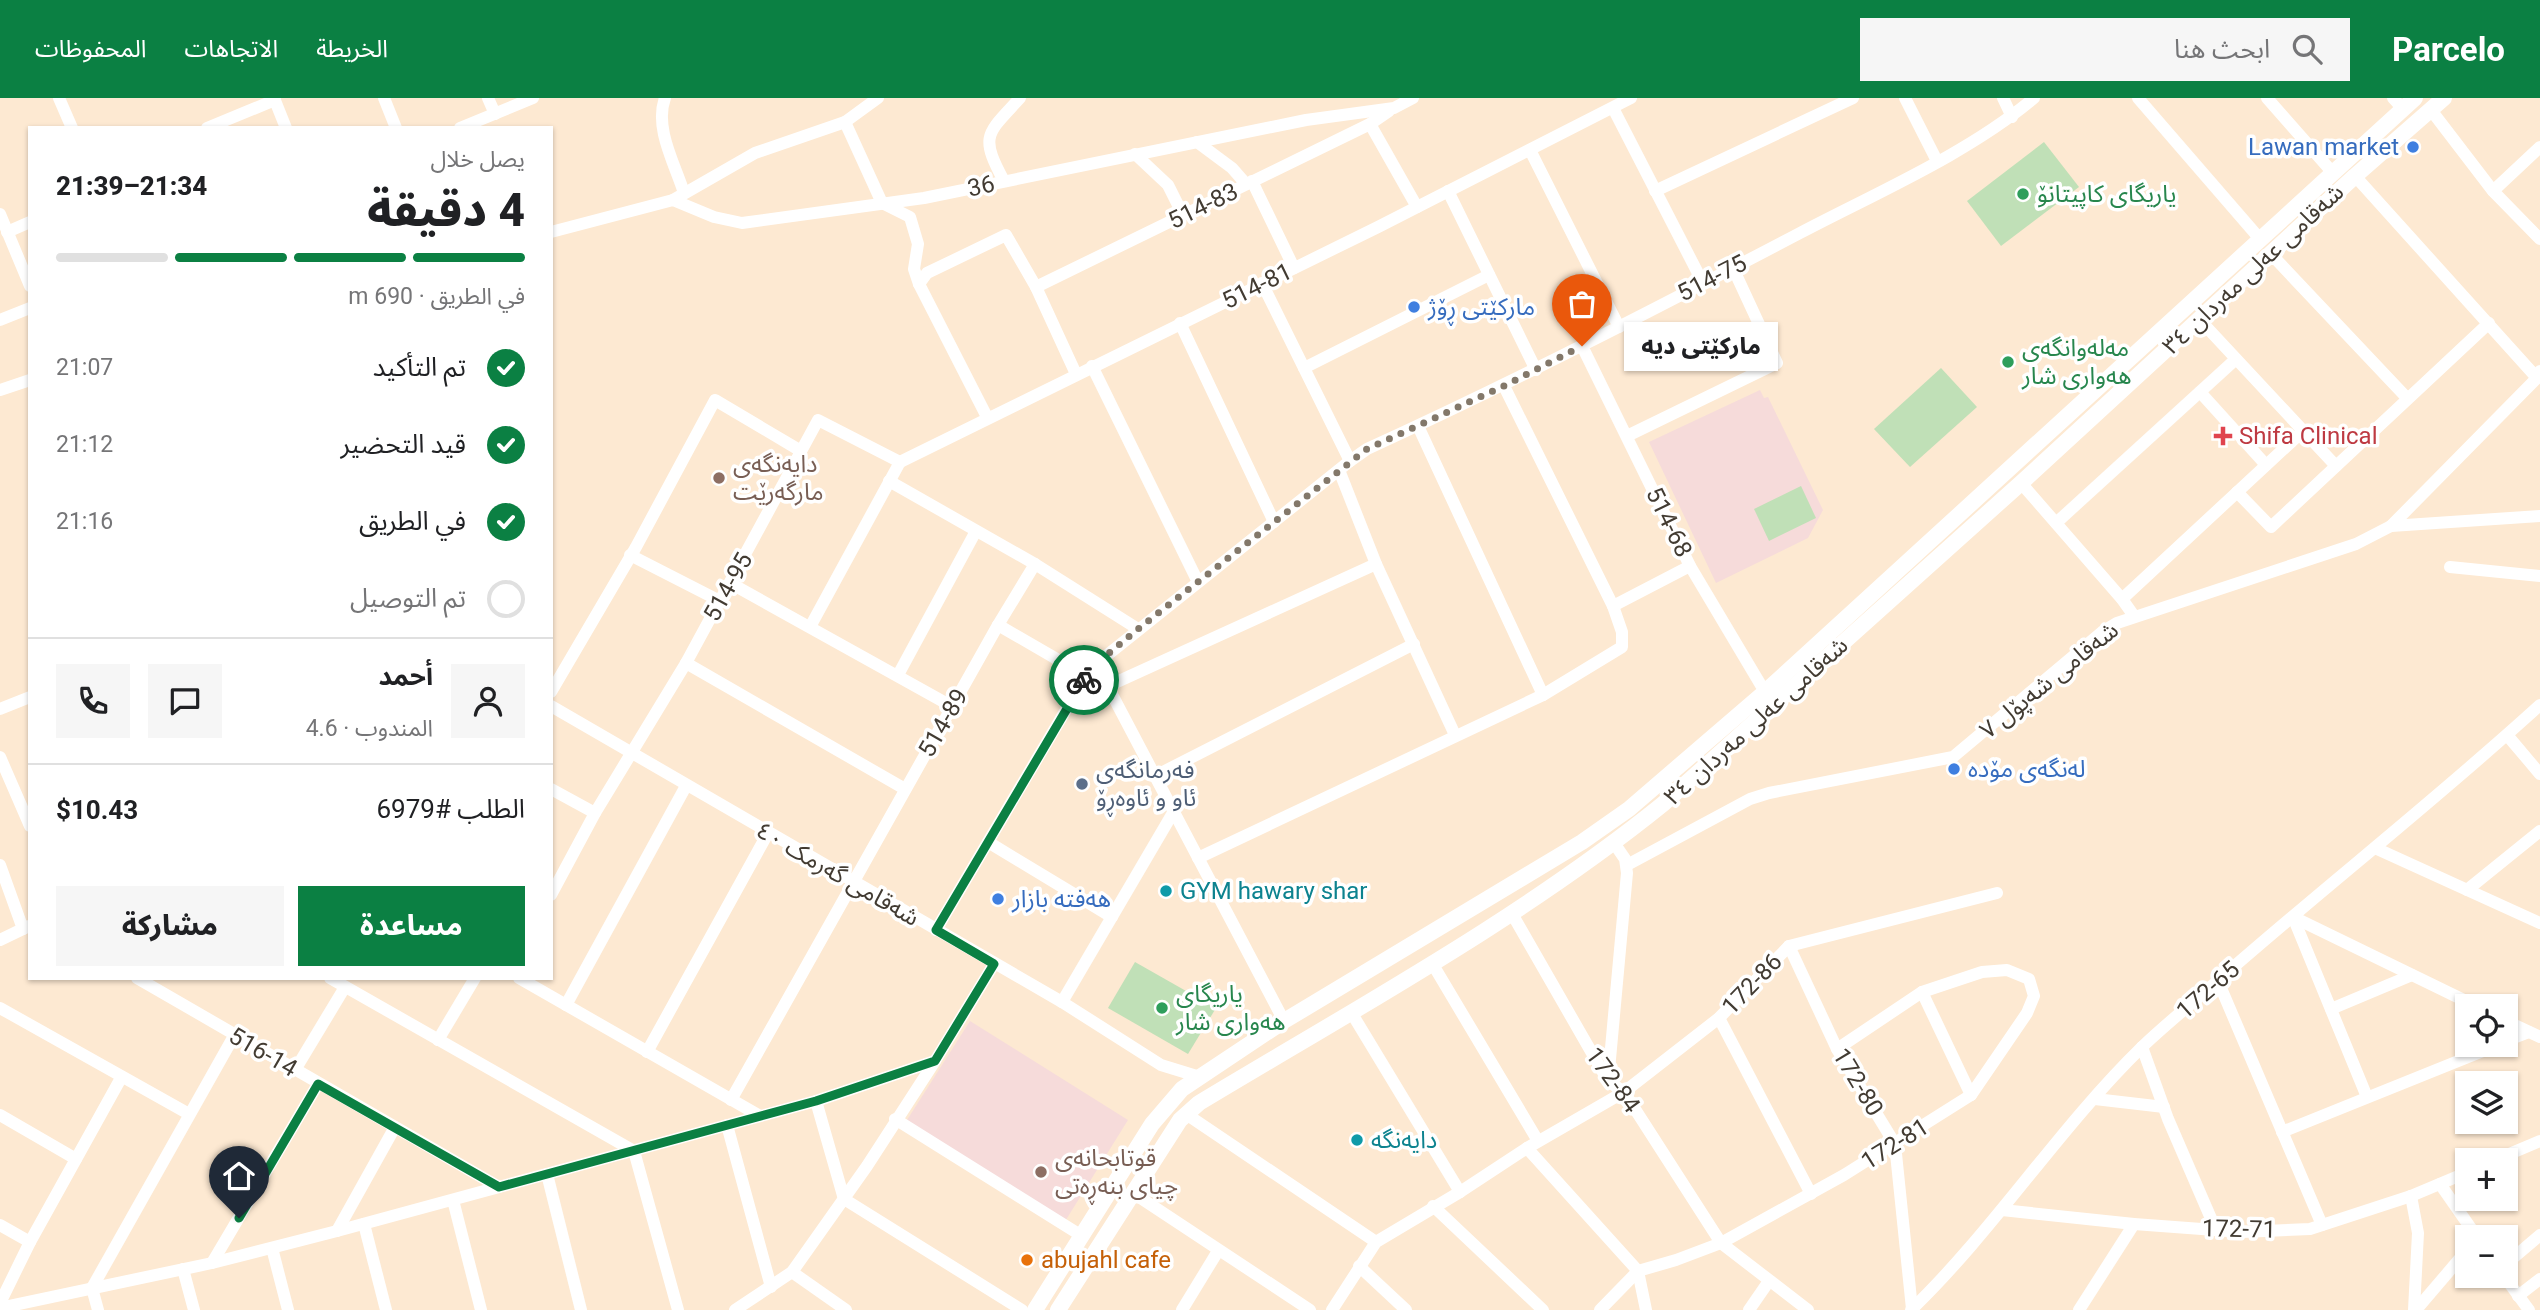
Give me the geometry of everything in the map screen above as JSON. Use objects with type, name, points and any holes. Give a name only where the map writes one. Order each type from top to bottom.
[{"type":"main road","name":"شەقامی عەلی مەردان ٣٤","points":[[1058,1310],[1186,1114],[1199,1103],[1432,963],[1614,844],[1663,804],[2021,483],[2270,253],[2444,98]]},
{"type":"main road","name":"شەقامی عەلی مەردان ٣٤","points":[[1035,1310],[1152,1124],[1182,1089],[1284,1021],[1606,826],[1765,692],[2333,173],[2404,102]]},
{"type":"main road","points":[[1360,976],[1373,997]]},
{"type":"main road","points":[[1330,994],[1347,1014]]},
{"type":"street","points":[[60,98],[71,126]]},
{"type":"street","points":[[384,98],[395,126]]},
{"type":"street","points":[[488,98],[495,114]]},
{"type":"street","points":[[465,126],[533,98]]},
{"type":"street","points":[[665,98],[661,123],[678,197]]},
{"type":"street","points":[[553,231],[678,197],[755,153],[845,122],[878,98]]},
{"type":"street","points":[[1004,181],[990,156],[989,139],[994,126],[1020,98]]},
{"type":"street","name":"36","points":[[678,197],[714,217],[742,223],[924,198],[1306,120],[1394,108],[1413,98]]},
{"type":"street","points":[[1655,191],[1853,98]]},
{"type":"street","points":[[1905,98],[1937,161]]},
{"type":"street","points":[[2003,98],[2012,117]]},
{"type":"street","name":"514-75","points":[[936,930],[1086,676],[1096,664],[1350,461],[1367,449],[1536,370],[1937,161],[2012,117],[2034,98]]},
{"type":"street","points":[[2138,98],[2260,239]]},
{"type":"street","points":[[2267,98],[2333,173]]},
{"type":"street","points":[[212,126],[274,99],[285,126]]},
{"type":"street","name":"514-81","points":[[900,461],[1417,207],[1629,99]]},
{"type":"street","name":"514-83","points":[[1036,287],[1370,124],[1394,108]]},
{"type":"street","points":[[1613,108],[1703,284]]},
{"type":"street","points":[[2431,110],[2493,191],[2540,239]]},
{"type":"street","points":[[845,122],[882,203],[910,217],[918,244],[914,269],[919,284],[987,417]]},
{"type":"street","points":[[1370,124],[1417,207]]},
{"type":"street","points":[[1197,142],[1249,183],[1294,268]]},
{"type":"street","points":[[2493,191],[2540,147]]},
{"type":"street","points":[[1530,150],[1619,327]]},
{"type":"street","points":[[1135,154],[1168,185],[1183,215]]},
{"type":"street","points":[[2355,176],[2539,375]]},
{"type":"street","points":[[1448,191],[1536,370]]},
{"type":"street","points":[[0,214],[28,281]]},
{"type":"street","points":[[7,232],[28,223]]},
{"type":"street","points":[[919,284],[927,274],[1006,236],[1036,287],[1076,374]]},
{"type":"street","points":[[2270,253],[2407,398]]},
{"type":"street","points":[[1627,436],[1777,363],[1733,268]]},
{"type":"street","points":[[1304,368],[1489,275]]},
{"type":"street","points":[[1262,283],[1350,461]]},
{"type":"street","points":[[0,320],[28,309]]},
{"type":"street","points":[[2199,319],[2336,466]]},
{"type":"street","points":[[1180,323],[1274,522]]},
{"type":"street","points":[[2237,492],[2271,527],[2489,323]]},
{"type":"street","name":"514-68","points":[[1582,346],[1690,566],[1765,692]]},
{"type":"street","points":[[2056,523],[2236,359]]},
{"type":"street","points":[[1092,366],[1198,582]]},
{"type":"street","name":"شەقامی شەپۆل ٧","points":[[1627,865],[1749,799],[1953,757],[2102,632],[2134,616],[2356,544],[2391,526],[2539,375]]},
{"type":"street","points":[[0,390],[28,381]]},
{"type":"street","points":[[1198,858],[1543,695],[1622,647],[1622,632],[1613,606],[1504,386]]},
{"type":"street","points":[[2200,392],[2266,465]]},
{"type":"street","points":[[553,689],[631,555],[715,400],[801,450]]},
{"type":"street","name":"514-95","points":[[553,889],[595,813],[686,663],[818,420],[900,461]]},
{"type":"street","points":[[1418,426],[1543,695]]},
{"type":"street","points":[[2122,599],[2303,431]]},
{"type":"street","points":[[810,626],[900,461]]},
{"type":"street","points":[[1339,470],[1376,564],[1455,735]]},
{"type":"street","points":[[889,481],[1035,564],[1138,629]]},
{"type":"street","points":[[2021,483],[2134,616]]},
{"type":"street","points":[[2391,526],[2540,516]]},
{"type":"street","points":[[898,675],[976,531]]},
{"type":"street","points":[[631,555],[720,601]]},
{"type":"street","name":"514-89","points":[[731,1100],[1035,564]]},
{"type":"street","points":[[1108,686],[1376,564]]},
{"type":"street","points":[[1613,606],[1690,566]]},
{"type":"street","points":[[2450,567],[2540,576]]},
{"type":"street","points":[[730,583],[953,707]]},
{"type":"street","points":[[998,625],[1086,676]]},
{"type":"street","points":[[1155,776],[1415,644]]},
{"type":"street","points":[[686,663],[905,789]]},
{"type":"street","points":[[1096,664],[1284,1021]]},
{"type":"street","points":[[0,709],[28,698]]},
{"type":"street","name":"172-65","points":[[1912,1309],[1976,1243],[2095,1099],[2142,1047],[2540,705]]},
{"type":"street","name":"شەقامی گەرمک ٤٠","points":[[553,707],[1062,1002],[1161,1065],[1200,1077]]},
{"type":"street","points":[[2507,735],[2540,774]]},
{"type":"street","points":[[0,757],[28,821]]},
{"type":"street","points":[[566,1005],[686,786]]},
{"type":"street","points":[[553,790],[595,813]]},
{"type":"street","points":[[1062,1002],[1174,811]]},
{"type":"street","points":[[2467,890],[2540,831]]},
{"type":"street","points":[[648,1052],[768,833]]},
{"type":"street","points":[[988,842],[1112,917]]},
{"type":"street","points":[[1608,1081],[1627,865],[1614,844]]},
{"type":"street","points":[[2375,848],[2540,923]]},
{"type":"street","points":[[0,865],[26,928],[0,940]]},
{"type":"street","name":"172-86","points":[[1332,1310],[1376,1242],[1460,1192],[1532,1144],[1624,1092],[1719,1018],[1789,946],[1997,894]]},
{"type":"street","name":"172-84","points":[[1511,912],[1608,1081],[1624,1092],[1721,1243],[1808,1310]]},
{"type":"street","points":[[2292,917],[2455,996]]},
{"type":"street","points":[[2292,917],[2367,1097]]},
{"type":"street","name":"172-80","points":[[1789,946],[1837,1049],[1895,1144],[1912,1309]]},
{"type":"street","points":[[1432,963],[1532,1144],[1638,1270],[1646,1310]]},
{"type":"street","points":[[740,1308],[792,1272],[935,1061],[994,964]]},
{"type":"street","name":"172-81","points":[[1638,1270],[1676,1260],[1721,1243],[1811,1194],[1971,1095],[2028,1013],[2034,996],[2029,979],[2007,970],[1982,972],[1922,992]]},
{"type":"street","points":[[2331,1009],[2412,975]]},
{"type":"street","name":"516-14","points":[[140,980],[499,1187]]},
{"type":"street","points":[[333,980],[634,1151],[678,1310]]},
{"type":"street","points":[[438,1040],[474,980]]},
{"type":"street","points":[[522,980],[760,1116]]},
{"type":"street","points":[[2218,981],[2322,1225]]},
{"type":"street","points":[[295,1070],[345,987]]},
{"type":"street","points":[[1837,1049],[1922,992],[1971,1095]]},
{"type":"street","points":[[0,1008],[121,1078],[190,1114]]},
{"type":"street","points":[[1347,1014],[1460,1192]]},
{"type":"street","points":[[1719,1018],[1811,1194]]},
{"type":"street","points":[[2518,1027],[2534,1035]]},
{"type":"street","points":[[98,1310],[92,1289],[234,1036]]},
{"type":"street","points":[[2142,1047],[2216,1230]]},
{"type":"street","points":[[2282,1132],[2468,1057]]},
{"type":"street","points":[[0,1308],[212,1263],[364,1224],[816,1101],[935,1061]]},
{"type":"street","name":"شەقامی گەرمک ٤٠","points":[[1161,1065],[1182,1089]]},
{"type":"street","points":[[0,1303],[30,1242],[121,1078]]},
{"type":"street","points":[[212,1263],[318,1084]]},
{"type":"street","points":[[2095,1099],[2164,1107]]},
{"type":"street","points":[[816,1101],[844,1199],[1022,1310]]},
{"type":"street","points":[[1186,1114],[1376,1242]]},
{"type":"street","points":[[0,1115],[76,1159]]},
{"type":"street","points":[[895,1119],[1082,1236]]},
{"type":"street","points":[[727,1125],[771,1287]]},
{"type":"street","points":[[337,1231],[395,1127]]},
{"type":"street","points":[[2518,1150],[2540,1141]]},
{"type":"street","points":[[547,1174],[581,1310]]},
{"type":"street","name":"172-71","points":[[2002,1210],[2242,1232],[2310,1229],[2411,1196],[2455,1178]]},
{"type":"street","points":[[2440,1184],[2469,1225]]},
{"type":"street","points":[[1133,1193],[1310,1310]]},
{"type":"street","points":[[2411,1196],[2418,1233],[2420,1308]]},
{"type":"street","points":[[453,1200],[481,1310]]},
{"type":"street","points":[[1433,1206],[1543,1310]]},
{"type":"street","points":[[364,1224],[386,1310]]},
{"type":"street","points":[[2079,1310],[2134,1224]]},
{"type":"street","points":[[0,1225],[30,1242]]},
{"type":"street","points":[[2518,1254],[2540,1235]]},
{"type":"street","points":[[272,1248],[288,1310]]},
{"type":"street","points":[[1182,1310],[1218,1251]]},
{"type":"street","points":[[2420,1308],[2455,1265]]},
{"type":"street","points":[[1359,1266],[1406,1310]]},
{"type":"street","points":[[183,1269],[194,1310]]},
{"type":"street","points":[[1600,1310],[1638,1270]]},
{"type":"street","points":[[792,1272],[846,1310]]},
{"type":"street","points":[[2518,1296],[2540,1279]]},
{"type":"street","points":[[1749,1310],[1769,1281]]},
{"type":"street","points":[[2512,1288],[2529,1310]]},
{"type":"shaded area","points":[[1760,390],[1764,398],[1768,397],[1823,510],[1808,538],[1716,583],[1649,442]]},
{"type":"shaded area","name":"قوتابحانەی چیای بنەڕەتی","points":[[970,1021],[1128,1120],[1064,1223],[907,1120]]},
{"type":"green space","name":"یاریگای کاپیتانۆ","points":[[2044,142],[2079,187],[2001,246],[1967,201]]},
{"type":"green space","points":[[1941,368],[1977,407],[1910,467],[1874,429]]},
{"type":"green space","points":[[1801,486],[1816,518],[1769,541],[1754,509]]},
{"type":"green space","name":"یاریگای هەواری شار","points":[[1135,962],[1216,1008],[1188,1054],[1108,1008]]},
{"type":"way so far","points":[[1084,680],[1096,664],[1138,629],[1367,449],[1504,386],[1582,346]]},
{"type":"place","name":"Lawan market","points":[[2413,147]]},
{"type":"place","name":"یاریگای کاپیتانۆ","points":[[2023,194]]},
{"type":"place","name":"مارکێتی ڕۆژ","points":[[1414,307]]},
{"type":"place","name":"مارکێتی دیە","points":[[1582,346]]},
{"type":"place","name":"مەلەوانگەی هەواری شار","points":[[2008,362]]},
{"type":"place","name":"Shifa Clinical","points":[[2223,436]]},
{"type":"place","name":"دایەنگەی مارگەرێت","points":[[719,478]]},
{"type":"place","name":"لەنگەی مۆدە","points":[[1954,769]]},
{"type":"place","name":"فەرمانگەی ئاو و ئاوەڕۆ","points":[[1082,784]]},
{"type":"place","name":"GYM hawary shar","points":[[1166,891]]},
{"type":"place","name":"هەفتە بازار","points":[[998,899]]},
{"type":"place","name":"یاریگای هەواری شار","points":[[1162,1008]]},
{"type":"place","name":"دایەنگە","points":[[1357,1140]]},
{"type":"place","name":"قوتابحانەی چیای بنەڕەتی","points":[[1041,1172]]},
{"type":"place","name":"abujahl cafe","points":[[1027,1260]]},
{"type":"route","points":[[239,1218],[318,1084],[499,1187],[816,1101],[935,1061],[994,964],[936,930],[1084,680]]}]
